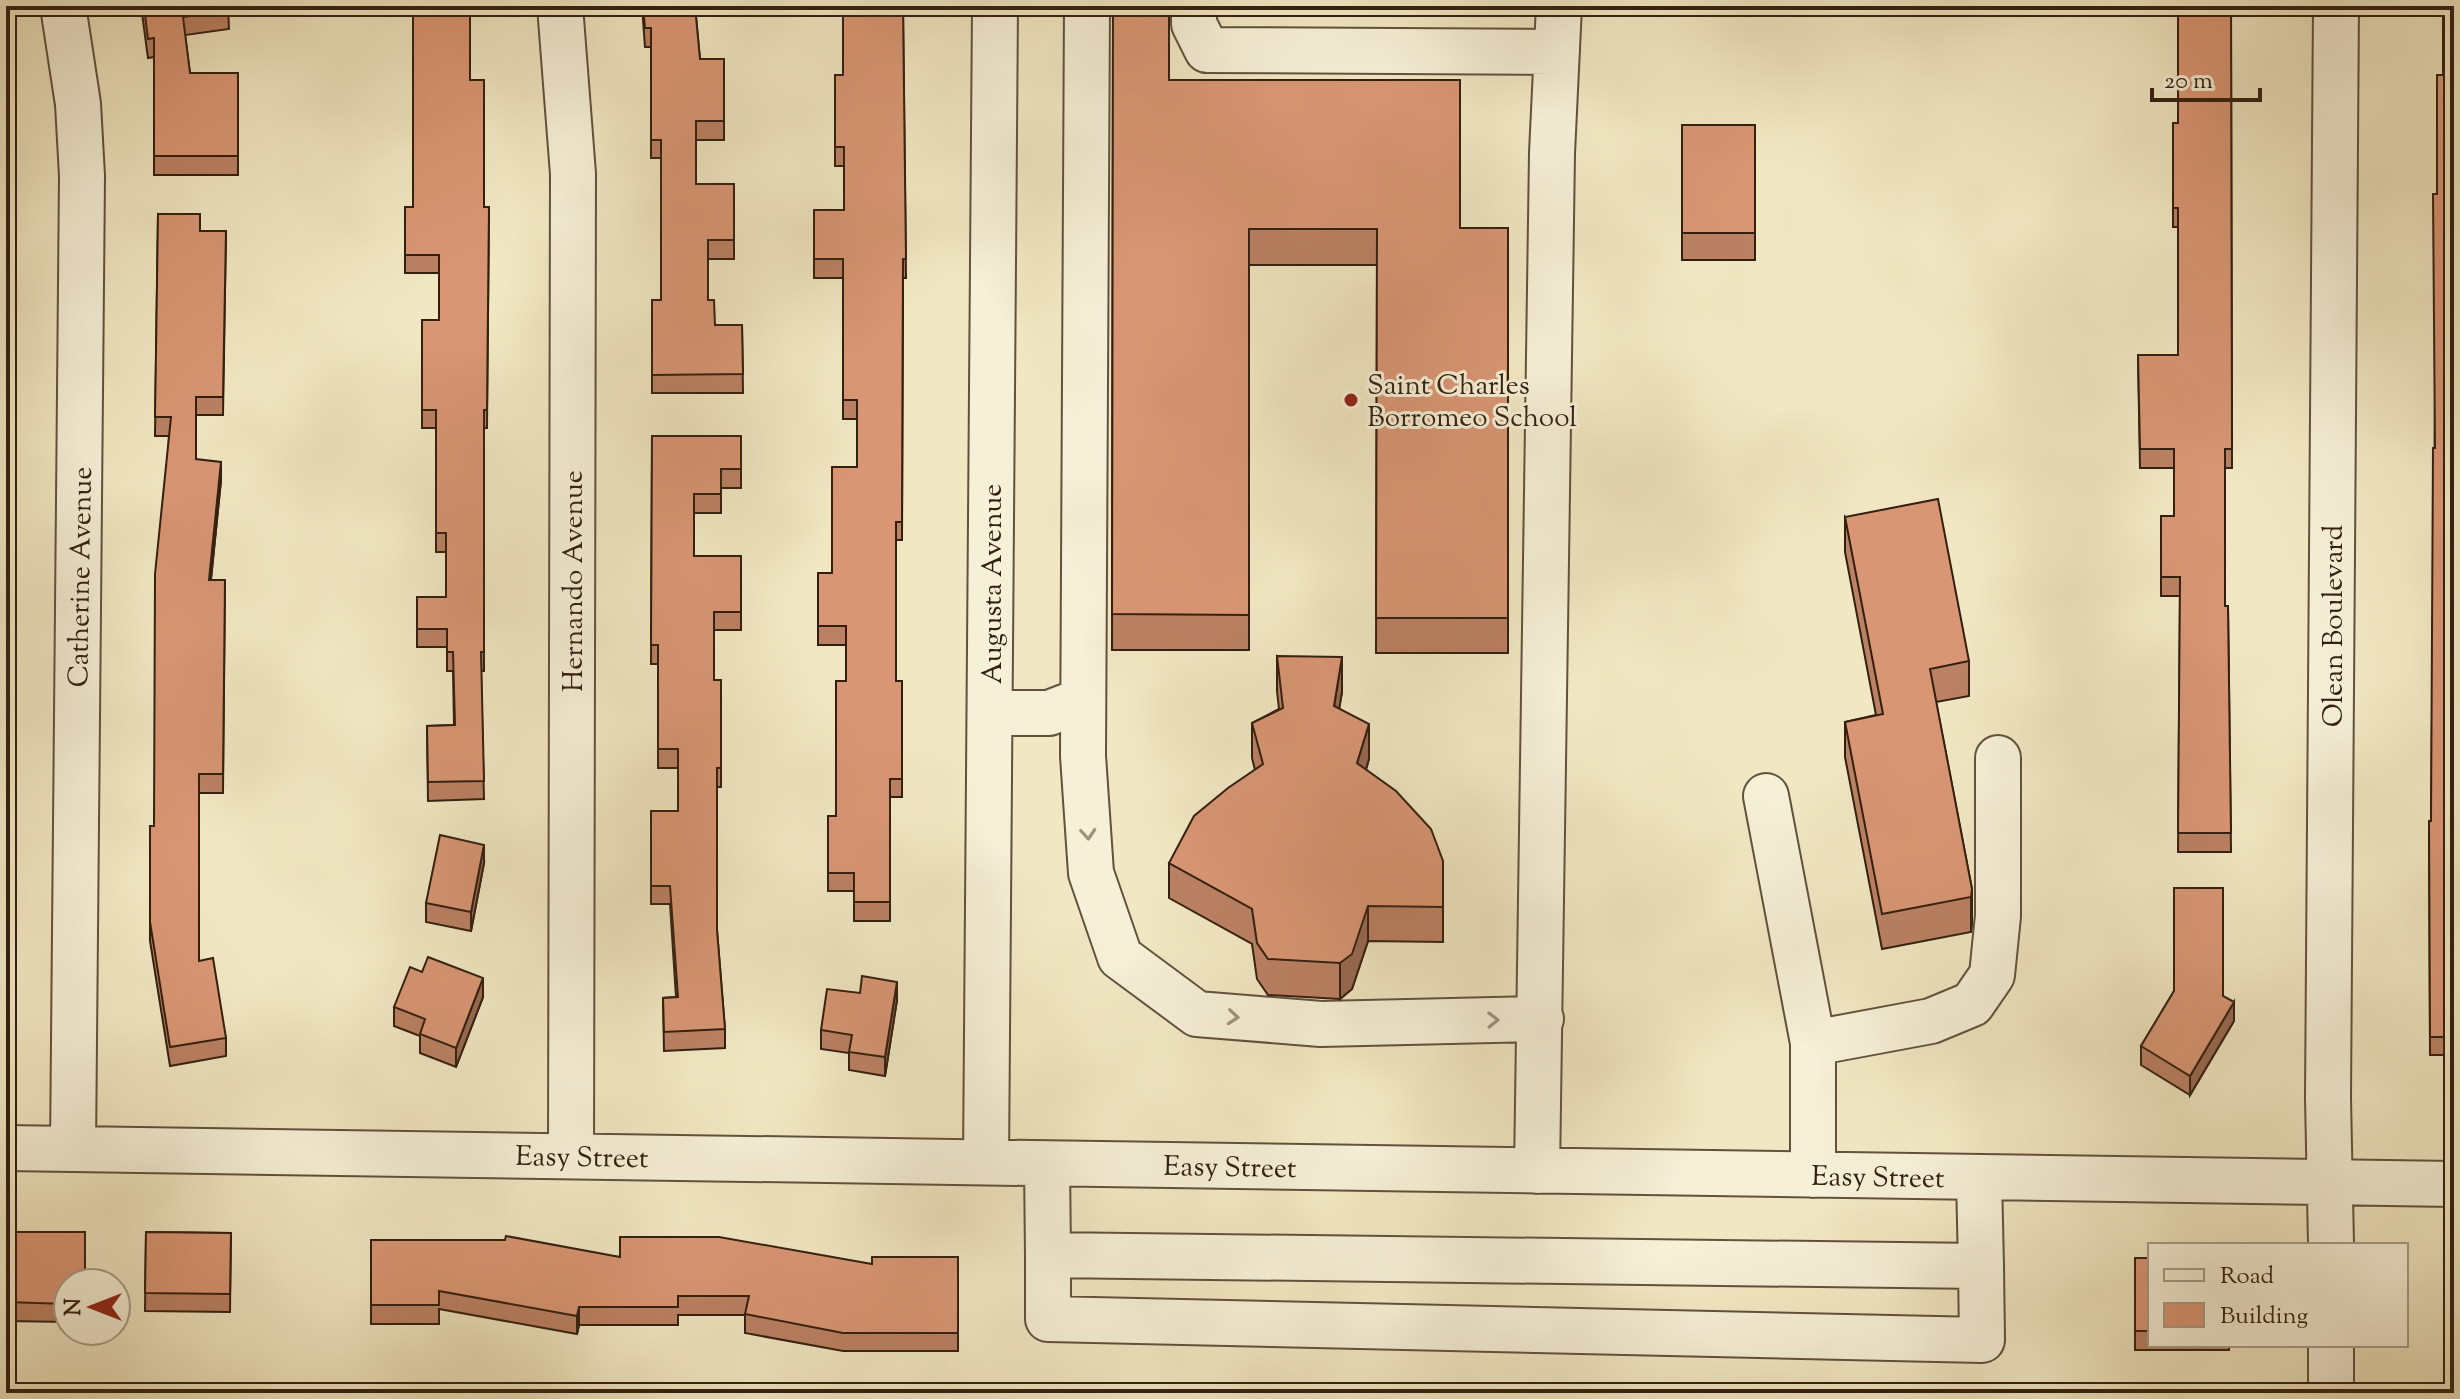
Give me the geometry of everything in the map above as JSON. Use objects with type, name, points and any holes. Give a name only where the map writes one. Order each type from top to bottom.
[{"type":"street","name":"Catherine Avenue","points":[[63,6],[78,104],[82,176],[73,1149]]},
{"type":"street","name":"Hernando Avenue","points":[[560,6],[573,174],[571,1156]]},
{"type":"street","name":"Augusta Avenue","points":[[986,1162],[995,6]]},
{"type":"street","points":[[1087,6],[1083,756],[1091,873],[1120,957],[1197,1014],[1321,1024],[1541,1019]]},
{"type":"street","points":[[1194,6],[1194,24],[1207,50],[1557,52]]},
{"type":"street","points":[[1537,1171],[1552,153],[1559,6]]},
{"type":"street","name":"Olean Boulevard","points":[[2331,1243],[2328,1098],[2336,6]]},
{"type":"street","points":[[990,713],[1049,713],[1083,700]]},
{"type":"street","points":[[1813,1043],[1931,1021],[1972,1004],[1992,975],[1998,916],[1998,758]]},
{"type":"street","points":[[1766,796],[1813,1043],[1813,1175]]},
{"type":"street","name":"Easy Street","points":[[6,1148],[2454,1184]]},
{"type":"street","points":[[1047,1164],[1048,1319],[1982,1340],[1979,1178]]},
{"type":"street","points":[[1048,1255],[1981,1266]]},
{"type":"street","points":[[2331,1347],[2331,1393]]},
{"type":"building","points":[[144,6],[228,6],[229,10],[183,17],[190,73],[238,73],[238,156],[154,156],[154,38],[148,39]]},
{"type":"building","points":[[413,6],[470,6],[470,80],[484,80],[484,207],[489,207],[487,410],[484,410],[484,652],[481,652],[484,781],[428,782],[427,726],[455,725],[453,652],[447,652],[447,629],[417,629],[417,597],[446,597],[446,533],[436,533],[436,410],[422,410],[422,320],[439,320],[439,255],[405,255],[405,207],[413,207]]},
{"type":"building","points":[[643,6],[695,6],[700,59],[724,59],[724,121],[696,121],[696,184],[734,184],[734,240],[708,240],[708,300],[714,300],[715,325],[742,325],[743,374],[652,375],[652,300],[661,300],[661,140],[651,140],[651,28],[645,28]]},
{"type":"building","points":[[843,6],[903,6],[906,259],[903,259],[902,522],[896,522],[896,681],[902,681],[902,779],[890,779],[890,902],[854,902],[854,873],[828,873],[828,816],[836,816],[836,681],[846,681],[846,626],[818,626],[818,573],[832,573],[832,467],[857,467],[857,400],[843,400],[843,259],[814,259],[814,210],[844,210],[844,147],[835,147],[835,75],[843,75]]},
{"type":"building","points":[[1113,6],[1169,6],[1169,80],[1460,80],[1460,228],[1508,228],[1508,618],[1376,618],[1377,229],[1249,229],[1249,615],[1112,614]]},
{"type":"building","points":[[2178,6],[2231,6],[2232,449],[2225,449],[2225,606],[2228,606],[2231,833],[2178,833],[2180,577],[2161,577],[2161,516],[2174,516],[2174,449],[2140,449],[2138,355],[2178,355],[2178,208],[2173,208],[2173,123],[2178,123]]},
{"type":"building","points":[[2443,6],[2454,6],[2454,1037],[2430,1037],[2429,821],[2435,448],[2433,194],[2437,194],[2437,75],[2443,75]]},
{"type":"building","points":[[1682,125],[1755,125],[1755,233],[1682,233]]},
{"type":"building","points":[[158,214],[200,214],[200,231],[226,231],[223,397],[196,397],[196,459],[221,462],[209,580],[225,580],[223,774],[199,774],[199,961],[213,958],[226,1038],[170,1047],[150,922],[150,826],[154,826],[155,574],[171,417],[155,417]]},
{"type":"building","points":[[652,436],[741,436],[741,469],[721,469],[721,494],[694,494],[694,556],[741,556],[741,612],[714,612],[714,680],[721,680],[721,768],[717,768],[717,930],[725,1029],[664,1032],[663,998],[678,997],[670,886],[651,886],[651,811],[678,811],[678,749],[658,749],[658,645],[651,645]]},
{"type":"building","points":[[1938,499],[1969,661],[1930,669],[1972,889],[1971,897],[1882,914],[1845,722],[1883,714],[1845,517]]},
{"type":"building","points":[[1277,656],[1342,657],[1334,706],[1369,724],[1357,763],[1396,791],[1431,829],[1443,861],[1443,907],[1368,906],[1352,954],[1340,963],[1268,959],[1257,943],[1252,909],[1169,863],[1194,816],[1263,764],[1252,723],[1283,708]]},
{"type":"building","points":[[440,835],[484,845],[471,912],[426,903]]},
{"type":"building","points":[[2174,888],[2223,888],[2223,996],[2234,1002],[2190,1076],[2141,1046],[2174,991]]},
{"type":"building","points":[[428,957],[483,978],[456,1048],[420,1034],[425,1019],[394,1007],[410,967],[422,972]]},
{"type":"building","points":[[862,976],[897,982],[885,1057],[849,1052],[852,1035],[821,1030],[827,989],[860,993]]},
{"type":"building","points":[[6,1232],[85,1232],[85,1267],[52,1267],[52,1303],[6,1302]]},
{"type":"building","points":[[146,1232],[231,1233],[230,1294],[145,1293]]},
{"type":"building","points":[[506,1236],[620,1257],[620,1237],[719,1237],[872,1264],[872,1257],[958,1257],[958,1333],[843,1333],[745,1314],[749,1296],[678,1296],[678,1307],[579,1307],[577,1316],[439,1291],[439,1305],[371,1305],[371,1240],[505,1240]]},
{"type":"building","points":[[2135,1258],[2148,1258],[2148,1331],[2135,1331]]},
{"type":"place","name":"Saint Charles Borromeo School","points":[[1351,400]]}]
